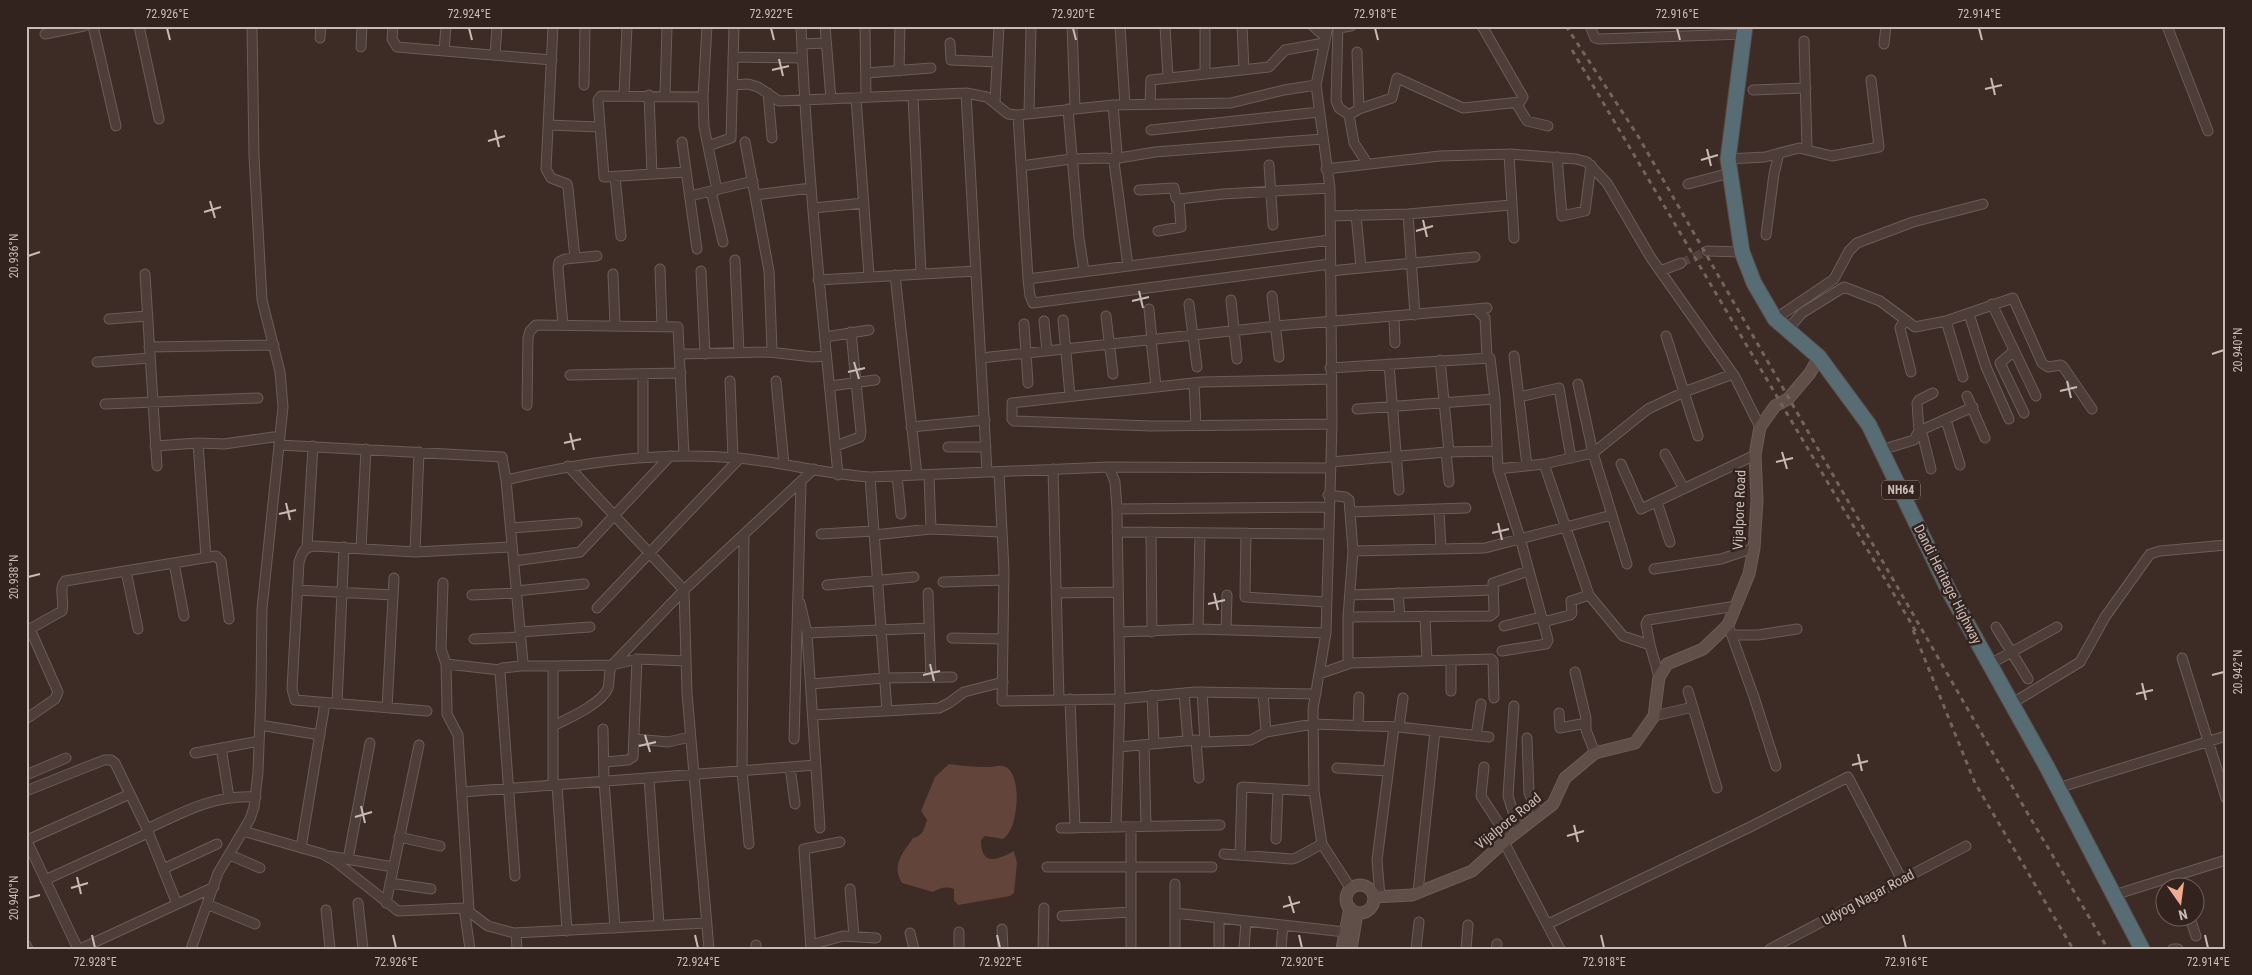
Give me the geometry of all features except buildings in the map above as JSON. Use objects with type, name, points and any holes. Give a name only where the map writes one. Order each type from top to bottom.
[{"type":"highway","name":"Dandi Heritage Highway","points":[[1744,30],[1729,166],[1742,252],[1754,283],[1775,319],[1819,357],[1869,425],[1949,591],[2058,788],[2142,949]]},
{"type":"main road","name":"Vijalpore Road","points":[[1377,897],[1418,892],[1472,871],[1506,840],[1553,804],[1565,778],[1595,753],[1635,743],[1654,716],[1659,677],[1667,664],[1702,649],[1730,630],[1736,606],[1749,574],[1754,548],[1757,500],[1755,455],[1760,427],[1775,406],[1788,399],[1810,373],[1819,357]]},
{"type":"main road","points":[[1351,949],[1353,910],[1346,901],[1350,889],[1358,886],[1367,887],[1377,897],[1369,909],[1353,910]]},
{"type":"main road","points":[[1342,949],[1345,932],[1353,910]]},
{"type":"street","points":[[45,34],[84,26]]},
{"type":"street","points":[[93,26],[116,126]]},
{"type":"street","points":[[139,26],[159,119]]},
{"type":"street","points":[[191,949],[209,905],[218,874],[250,819],[256,797],[260,725],[262,609],[280,440],[282,407],[280,372],[262,293],[254,156],[252,26]]},
{"type":"street","points":[[320,38],[321,26]]},
{"type":"street","points":[[361,47],[362,26]]},
{"type":"street","points":[[393,26],[392,39],[397,48],[552,60]]},
{"type":"street","points":[[444,51],[446,26]]},
{"type":"street","points":[[495,56],[497,26]]},
{"type":"street","points":[[553,26],[546,169],[551,178],[566,184],[568,188],[575,258]]},
{"type":"street","points":[[584,85],[585,26]]},
{"type":"street","points":[[624,95],[627,26]]},
{"type":"street","points":[[665,96],[667,26]]},
{"type":"street","points":[[707,26],[703,97],[704,127],[723,242]]},
{"type":"street","points":[[708,146],[730,138],[734,26]]},
{"type":"street","points":[[801,26],[804,100],[818,280],[838,475]]},
{"type":"street","points":[[825,26],[831,99]]},
{"type":"street","points":[[865,26],[866,97]]},
{"type":"street","points":[[899,70],[900,26]]},
{"type":"street","points":[[995,103],[999,26]]},
{"type":"street","points":[[1029,113],[1031,26]]},
{"type":"street","points":[[1072,26],[1071,159],[1078,238],[1084,271]]},
{"type":"street","points":[[1120,26],[1125,105]]},
{"type":"street","points":[[1164,26],[1168,77]]},
{"type":"street","points":[[1205,26],[1205,74]]},
{"type":"street","points":[[1242,26],[1244,70]]},
{"type":"street","points":[[1313,26],[1324,40]]},
{"type":"street","points":[[1328,26],[1316,85],[1330,188],[1330,368],[1332,379],[1332,424],[1328,495],[1326,633],[1316,694],[1314,791],[1322,844],[1350,889]]},
{"type":"street","points":[[1351,26],[1338,27],[1336,101],[1339,108],[1349,115],[1354,143],[1367,163]]},
{"type":"street","points":[[1349,115],[1359,109],[1392,98],[1397,78],[1463,108],[1516,103],[1523,100],[1482,26]]},
{"type":"street","points":[[1590,26],[1595,38],[1599,39],[1744,30]]},
{"type":"street","points":[[1884,44],[1886,26]]},
{"type":"street","points":[[2167,26],[2208,131]]},
{"type":"street","points":[[1150,104],[1152,80],[1269,67],[1288,49],[1324,40]]},
{"type":"street","points":[[1804,41],[1808,148]]},
{"type":"street","points":[[802,44],[826,43]]},
{"type":"street","points":[[950,43],[950,60],[997,62]]},
{"type":"street","points":[[1357,52],[1359,109]]},
{"type":"street","points":[[733,57],[802,58]]},
{"type":"street","points":[[866,73],[931,68]]},
{"type":"street","points":[[1688,184],[1729,166],[1799,148],[1808,148],[1832,156],[1879,147],[1871,80]]},
{"type":"street","points":[[732,85],[748,84],[768,93],[775,100],[966,93],[986,97],[1008,114],[1018,115],[1113,105],[1231,103],[1284,90],[1316,85]]},
{"type":"street","points":[[1753,90],[1806,88]]},
{"type":"street","points":[[768,93],[772,138]]},
{"type":"street","points":[[966,93],[987,472]]},
{"type":"street","points":[[686,172],[606,178],[602,175],[599,98],[624,95],[703,97]]},
{"type":"street","points":[[649,95],[652,174]]},
{"type":"street","points":[[913,95],[921,274]]},
{"type":"street","points":[[856,98],[869,276]]},
{"type":"street","points":[[1516,103],[1527,121],[1548,126]]},
{"type":"street","points":[[1113,105],[1117,153],[1114,159],[1128,266]]},
{"type":"street","points":[[1151,130],[1319,112]]},
{"type":"street","points":[[1018,115],[1028,279],[1031,300],[1039,303],[1330,267],[1360,267],[1476,256]]},
{"type":"street","points":[[548,125],[599,127]]},
{"type":"street","points":[[1021,166],[1071,159],[1114,159],[1155,152],[1323,139]]},
{"type":"street","points":[[682,142],[697,248]]},
{"type":"street","points":[[745,142],[769,271],[773,346],[768,352]]},
{"type":"street","points":[[1766,235],[1774,174],[1779,153]]},
{"type":"street","points":[[1326,169],[1440,156],[1510,154],[1558,156],[1583,160],[1591,165],[1607,183],[1660,271],[1733,374],[1760,427]]},
{"type":"street","points":[[1510,154],[1514,238]]},
{"type":"street","points":[[1558,156],[1562,216],[1585,211],[1591,165]]},
{"type":"street","points":[[1268,165],[1273,225]]},
{"type":"street","points":[[615,177],[621,236]]},
{"type":"street","points":[[690,196],[753,181]]},
{"type":"street","points":[[755,194],[811,188]]},
{"type":"street","points":[[1139,190],[1174,188],[1176,198],[1179,199],[1181,227],[1158,231]]},
{"type":"street","points":[[1179,199],[1330,188]]},
{"type":"street","points":[[813,208],[864,203]]},
{"type":"street","points":[[1775,319],[1834,280],[1849,251],[1857,243],[1914,222],[1984,204]]},
{"type":"street","points":[[1330,216],[1408,214],[1511,205]]},
{"type":"street","points":[[1408,214],[1414,315]]},
{"type":"street","points":[[1356,215],[1360,267]]},
{"type":"street","points":[[1028,279],[1330,240]]},
{"type":"street","points":[[1707,251],[1742,252]]},
{"type":"street","points":[[563,325],[559,262],[565,259],[597,256]]},
{"type":"street","points":[[736,260],[739,353]]},
{"type":"street","points":[[1660,271],[1681,263]]},
{"type":"street","points":[[660,269],[662,326]]},
{"type":"street","points":[[701,271],[705,354]]},
{"type":"street","points":[[818,280],[976,271]]},
{"type":"street","points":[[145,274],[156,466]]},
{"type":"street","points":[[613,274],[616,325]]},
{"type":"street","points":[[895,275],[917,475]]},
{"type":"street","points":[[1787,330],[1802,313],[1844,287],[1880,301],[1915,328],[1969,314],[2009,299],[2015,300],[2042,364],[2048,367],[2061,366],[2064,368],[2092,408]]},
{"type":"street","points":[[1272,296],[1279,357]]},
{"type":"street","points":[[1231,300],[1237,359]]},
{"type":"street","points":[[1189,304],[1197,367]]},
{"type":"street","points":[[1992,304],[2036,396]]},
{"type":"street","points":[[981,358],[1276,326],[1487,308]]},
{"type":"street","points":[[1476,309],[1485,318],[1487,357],[1491,360],[1498,469],[1520,538],[1548,642],[1502,651]]},
{"type":"street","points":[[1149,310],[1156,386]]},
{"type":"street","points":[[1969,314],[1986,366],[2009,419]]},
{"type":"street","points":[[109,319],[148,316]]},
{"type":"street","points":[[1106,316],[1113,374]]},
{"type":"street","points":[[1394,316],[1395,343]]},
{"type":"street","points":[[1063,320],[1070,396]]},
{"type":"street","points":[[1905,320],[1900,328],[1912,372]]},
{"type":"street","points":[[1044,321],[1047,351]]},
{"type":"street","points":[[1946,321],[1964,377]]},
{"type":"street","points":[[1024,324],[1028,383]]},
{"type":"street","points":[[527,406],[530,331],[536,325],[678,327],[684,456]]},
{"type":"street","points":[[824,337],[870,330]]},
{"type":"street","points":[[836,446],[860,438],[861,432],[851,332]]},
{"type":"street","points":[[1666,336],[1698,436]]},
{"type":"street","points":[[149,347],[274,346]]},
{"type":"street","points":[[2014,351],[2000,363],[2024,413]]},
{"type":"street","points":[[680,354],[768,352],[812,357],[826,356]]},
{"type":"street","points":[[1514,356],[1526,466]]},
{"type":"street","points":[[1330,368],[1487,357]]},
{"type":"street","points":[[97,362],[150,358]]},
{"type":"street","points":[[1440,360],[1449,482]]},
{"type":"street","points":[[1389,364],[1394,406],[1399,490]]},
{"type":"street","points":[[570,375],[680,373]]},
{"type":"street","points":[[643,374],[643,457]]},
{"type":"street","points":[[1498,469],[1544,464],[1593,453],[1648,409],[1684,392],[1733,374]]},
{"type":"street","points":[[1332,379],[1194,383],[1013,402],[1012,420],[1151,426],[1332,424]]},
{"type":"street","points":[[830,386],[874,380]]},
{"type":"street","points":[[597,608],[736,458],[730,381]]},
{"type":"street","points":[[776,381],[784,464]]},
{"type":"street","points":[[1194,383],[1196,426]]},
{"type":"street","points":[[1578,384],[1593,453],[1627,564]]},
{"type":"street","points":[[1519,397],[1559,388],[1570,458]]},
{"type":"street","points":[[1881,450],[1914,440],[1919,431],[1918,401],[1933,393]]},
{"type":"street","points":[[1967,396],[1985,438]]},
{"type":"street","points":[[105,404],[258,398]]},
{"type":"street","points":[[1357,409],[1495,399]]},
{"type":"street","points":[[1919,431],[1973,407]]},
{"type":"street","points":[[911,427],[985,420]]},
{"type":"street","points":[[1946,420],[1960,465]]},
{"type":"street","points":[[1919,431],[1923,437],[1931,469]]},
{"type":"street","points":[[155,446],[280,440],[313,446],[502,457],[511,528],[523,662],[521,666]]},
{"type":"street","points":[[198,443],[206,558]]},
{"type":"street","points":[[307,547],[313,446]]},
{"type":"street","points":[[948,447],[986,447]]},
{"type":"street","points":[[361,548],[366,449]]},
{"type":"street","points":[[506,480],[568,466],[643,457],[670,456],[736,458],[814,469],[838,475],[870,477],[1109,467],[1330,465],[1396,456],[1497,451]]},
{"type":"street","points":[[415,552],[418,452]]},
{"type":"street","points":[[1665,454],[1684,489]]},
{"type":"street","points":[[1621,464],[1641,509],[1755,455]]},
{"type":"street","points":[[514,561],[580,552],[670,456]]},
{"type":"street","points":[[1544,464],[1589,595],[1623,636],[1650,645]]},
{"type":"street","points":[[568,466],[684,590],[690,737],[708,949]]},
{"type":"street","points":[[1109,467],[1115,482],[1117,508],[1120,699],[1116,826]]},
{"type":"street","points":[[553,726],[590,707],[599,699],[608,689],[608,677],[612,665],[684,590],[814,469]]},
{"type":"street","points":[[1053,469],[1059,699]]},
{"type":"street","points":[[999,472],[1004,580],[1002,702],[1059,699],[1120,699],[1184,692],[1316,694]]},
{"type":"street","points":[[929,474],[930,530]]},
{"type":"street","points":[[897,476],[901,514]]},
{"type":"street","points":[[870,477],[887,711]]},
{"type":"street","points":[[794,739],[801,482]]},
{"type":"street","points":[[1328,495],[1348,498],[1350,512],[1353,551],[1348,617],[1348,664]]},
{"type":"street","points":[[1657,502],[1670,542]]},
{"type":"street","points":[[1117,508],[1328,507]]},
{"type":"street","points":[[1350,512],[1466,508]]},
{"type":"street","points":[[1438,509],[1441,549]]},
{"type":"street","points":[[1353,551],[1485,548],[1612,515]]},
{"type":"street","points":[[511,528],[577,523]]},
{"type":"street","points":[[821,534],[930,530],[1001,532]]},
{"type":"street","points":[[1117,532],[1327,534]]},
{"type":"street","points":[[1151,532],[1152,632]]},
{"type":"street","points":[[1198,629],[1200,533]]},
{"type":"street","points":[[1246,533],[1245,597],[1326,602]]},
{"type":"street","points":[[744,535],[742,771],[749,844]]},
{"type":"street","points":[[2012,704],[2080,662],[2105,617],[2150,554],[2160,551],[2226,545]]},
{"type":"street","points":[[426,711],[298,702],[293,697],[297,590],[299,562],[303,550],[307,547],[344,547],[415,552],[512,547]]},
{"type":"street","points":[[337,704],[344,547]]},
{"type":"street","points":[[1654,569],[1721,559],[1754,548]]},
{"type":"street","points":[[26,719],[54,698],[58,692],[28,630],[62,611],[64,605],[62,587],[66,581],[216,556],[220,561],[229,619]]},
{"type":"street","points":[[174,563],[184,616]]},
{"type":"street","points":[[126,571],[138,630]]},
{"type":"street","points":[[1348,617],[1493,615],[1495,581],[1528,571]]},
{"type":"street","points":[[827,585],[914,577]]},
{"type":"street","points":[[388,708],[394,578]]},
{"type":"street","points":[[943,582],[1004,580]]},
{"type":"street","points":[[443,584],[441,648],[446,664],[448,714],[458,735],[466,909],[470,949]]},
{"type":"street","points":[[472,595],[584,584]]},
{"type":"street","points":[[297,590],[393,595]]},
{"type":"street","points":[[1350,595],[1494,590]]},
{"type":"street","points":[[1056,593],[1118,592]]},
{"type":"street","points":[[1398,593],[1400,616]]},
{"type":"street","points":[[928,594],[932,677]]},
{"type":"street","points":[[798,595],[807,634],[820,828]]},
{"type":"street","points":[[1226,630],[1227,595]]},
{"type":"street","points":[[1504,626],[1570,615],[1571,601],[1589,595]]},
{"type":"street","points":[[1659,677],[1650,645],[1646,624],[1648,620],[1736,606]]},
{"type":"street","points":[[1425,616],[1427,661]]},
{"type":"street","points":[[1996,626],[2028,679]]},
{"type":"street","points":[[474,639],[590,627]]},
{"type":"street","points":[[1990,664],[2057,627]]},
{"type":"street","points":[[807,634],[929,628]]},
{"type":"street","points":[[1119,632],[1198,629],[1326,633]]},
{"type":"street","points":[[1776,766],[1730,630],[1758,635],[1797,629]]},
{"type":"street","points":[[952,638],[1003,639]]},
{"type":"street","points":[[2182,658],[2226,798]]},
{"type":"street","points":[[446,664],[500,670],[521,666],[612,665],[636,660],[686,661]]},
{"type":"street","points":[[604,762],[628,760],[633,757],[636,660]]},
{"type":"street","points":[[1451,660],[1451,691]]},
{"type":"street","points":[[1319,674],[1348,664],[1492,660],[1494,698]]},
{"type":"street","points":[[553,666],[555,785],[567,930]]},
{"type":"street","points":[[500,670],[515,876]]},
{"type":"street","points":[[1575,672],[1586,730],[1595,753]]},
{"type":"street","points":[[810,684],[884,678],[952,677]]},
{"type":"street","points":[[813,715],[938,708],[949,703],[964,692],[1003,682]]},
{"type":"street","points":[[1688,691],[1717,788]]},
{"type":"street","points":[[1184,692],[1196,741],[1199,778]]},
{"type":"street","points":[[1196,741],[1202,692]]},
{"type":"street","points":[[1263,693],[1266,732]]},
{"type":"street","points":[[1152,695],[1154,744]]},
{"type":"street","points":[[1358,726],[1359,697]]},
{"type":"street","points":[[1377,897],[1377,860],[1388,771],[1403,698]]},
{"type":"street","points":[[1070,699],[1075,828]]},
{"type":"street","points":[[301,848],[326,703]]},
{"type":"street","points":[[1476,736],[1481,704]]},
{"type":"street","points":[[1514,706],[1508,791],[1519,831]]},
{"type":"street","points":[[1654,716],[1693,707]]},
{"type":"street","points":[[1559,713],[1560,728],[1586,723]]},
{"type":"street","points":[[1119,747],[1196,741],[1251,740],[1266,732],[1314,724],[1397,727],[1489,737]]},
{"type":"street","points":[[260,725],[320,735]]},
{"type":"street","points":[[603,729],[604,781],[615,928]]},
{"type":"street","points":[[1418,892],[1435,731]]},
{"type":"street","points":[[2058,788],[2208,740],[2226,736]]},
{"type":"street","points":[[635,739],[668,742],[690,737]]},
{"type":"street","points":[[1528,738],[1529,793],[1539,815]]},
{"type":"street","points":[[195,753],[259,741]]},
{"type":"street","points":[[348,859],[370,742]]},
{"type":"street","points":[[386,903],[419,745]]},
{"type":"street","points":[[1144,745],[1146,826]]},
{"type":"street","points":[[221,748],[229,797]]},
{"type":"street","points":[[26,775],[66,758]]},
{"type":"street","points":[[26,791],[104,760],[111,760],[130,794],[147,831],[177,904]]},
{"type":"street","points":[[462,792],[816,765]]},
{"type":"street","points":[[790,767],[795,804]]},
{"type":"street","points":[[1484,767],[1481,796],[1506,840],[1560,949]]},
{"type":"street","points":[[1337,768],[1388,771]]},
{"type":"street","points":[[1548,924],[1750,827],[1848,777],[1902,880]]},
{"type":"street","points":[[649,778],[659,925]]},
{"type":"street","points":[[1240,855],[1242,787],[1314,791]]},
{"type":"street","points":[[1276,839],[1278,789]]},
{"type":"street","points":[[130,794],[27,840],[79,949],[214,887]]},
{"type":"street","points":[[45,880],[198,805],[229,797],[256,797]]},
{"type":"street","points":[[1061,828],[1220,825]]},
{"type":"street","points":[[1131,827],[1131,949]]},
{"type":"street","points":[[243,832],[322,854],[393,867]]},
{"type":"street","points":[[399,837],[440,846]]},
{"type":"street","points":[[840,842],[804,849],[811,947],[827,940],[854,936],[876,938]]},
{"type":"street","points":[[163,869],[217,844]]},
{"type":"street","points":[[1224,854],[1292,859],[1322,844]]},
{"type":"street","name":"Udyog Nagar Road","points":[[1770,949],[1966,846]]},
{"type":"street","points":[[322,854],[335,861],[398,911],[466,909],[488,926],[516,933],[706,922]]},
{"type":"street","points":[[230,855],[260,868]]},
{"type":"street","points":[[2114,894],[2226,860]]},
{"type":"street","points":[[1047,867],[1212,867]]},
{"type":"street","points":[[390,883],[431,889]]},
{"type":"street","points":[[1175,884],[1175,949]]},
{"type":"street","points":[[850,889],[854,936]]},
{"type":"street","points":[[358,904],[363,949]]},
{"type":"street","points":[[209,905],[255,924]]},
{"type":"street","points":[[1043,949],[1044,908]]},
{"type":"street","points":[[326,910],[330,949]]},
{"type":"street","points":[[1062,916],[1131,912]]},
{"type":"street","points":[[1175,913],[1345,932]]},
{"type":"street","points":[[1219,918],[1219,949]]},
{"type":"street","points":[[1244,949],[1246,921]]},
{"type":"street","points":[[1416,949],[1419,922]]},
{"type":"street","points":[[1281,949],[1282,925]]},
{"type":"street","points":[[1466,949],[1468,925]]},
{"type":"street","points":[[1002,928],[1002,949]]},
{"type":"street","points":[[2193,928],[2196,936]]},
{"type":"street","points":[[958,949],[959,932]]},
{"type":"street","points":[[516,933],[517,949]]},
{"type":"street","points":[[910,933],[914,949]]},
{"type":"street","points":[[26,945],[28,949]]},
{"type":"street","points":[[2173,949],[2178,949]]},
{"type":"shaded area","points":[[949,764],[978,767],[1003,766],[1008,768],[1014,778],[1017,803],[1011,829],[1003,839],[985,836],[981,840],[982,849],[987,858],[996,859],[1014,851],[1017,863],[1014,893],[1010,896],[958,905],[954,900],[954,889],[943,888],[933,892],[902,883],[899,877],[898,865],[902,854],[913,838],[923,832],[927,820],[921,811],[935,777]]},
{"type":"tunnel","points":[[1681,263],[1707,251]]},
{"type":"railway","points":[[1566,26],[1638,136],[2028,814],[2108,949]]},
{"type":"railway","points":[[1572,50],[1918,635]]},
{"type":"railway","points":[[1913,630],[1975,783],[2073,949]]}]
